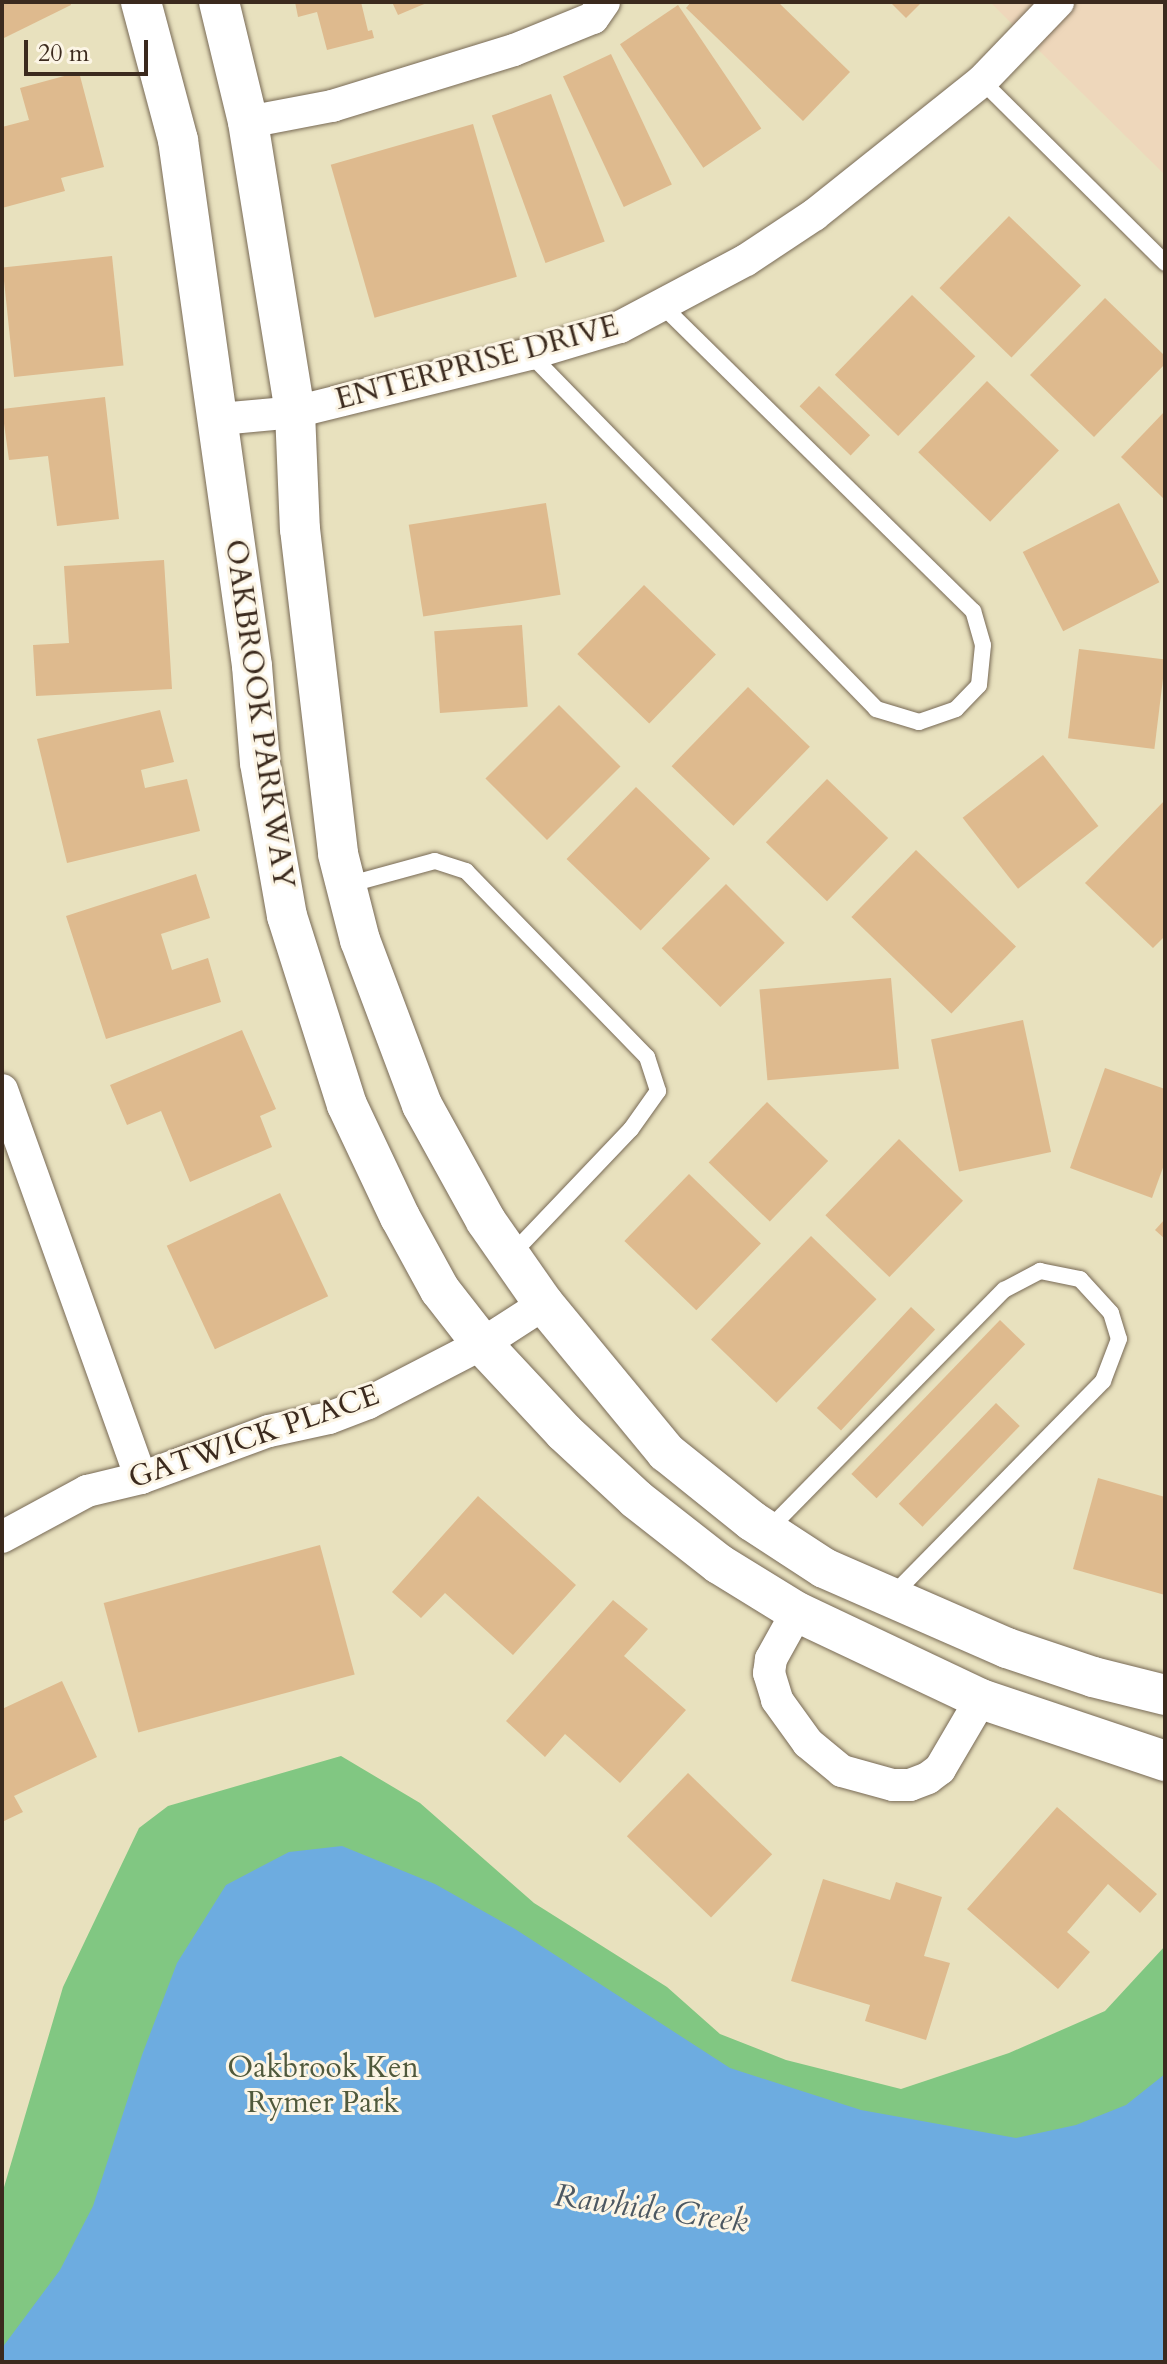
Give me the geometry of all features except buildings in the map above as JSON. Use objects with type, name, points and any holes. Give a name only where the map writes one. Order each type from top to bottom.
[{"type":"street","name":"OAKBROOK PARKWAY","points":[[141,2],[178,140],[220,419],[252,666],[260,763],[287,916],[347,1105],[400,1217],[440,1290],[482,1344],[564,1432],[636,1499],[719,1564],[797,1612],[981,1699],[1165,1761]]},
{"type":"street","name":"OAKBROOK PARKWAY","points":[[219,2],[248,122],[295,412],[300,529],[338,854],[360,940],[422,1105],[486,1221],[544,1304],[666,1452],[767,1531],[824,1568],[1007,1648],[1093,1677],[1165,1695]]},
{"type":"street","points":[[248,122],[332,106],[499,55],[593,18],[604,2]]},
{"type":"street","name":"ENTERPRISE DRIVE","points":[[220,419],[295,412],[530,354],[620,327],[746,260],[814,215],[982,81],[1058,2]]},
{"type":"street","points":[[2,1090],[141,1478]]},
{"type":"street","name":"GATWICK PLACE","points":[[2,1537],[87,1491],[141,1478],[269,1431],[329,1418],[355,1408],[482,1344],[544,1304]]},
{"type":"street","points":[[797,1612],[771,1659],[769,1673],[777,1700],[808,1743],[842,1771],[893,1785],[910,1785],[928,1778],[940,1769],[981,1699]]},
{"type":"lane","points":[[982,81],[1165,263]]},
{"type":"lane","points":[[530,354],[876,709],[919,722],[956,709],[979,685],[983,645],[973,611],[662,305]]},
{"type":"lane","points":[[347,885],[435,861],[466,871],[647,1057],[658,1091],[631,1129],[510,1256]]},
{"type":"lane","points":[[767,1531],[1004,1290],[1040,1271],[1080,1279],[1111,1313],[1119,1339],[1103,1381],[891,1597]]},
{"type":"shaded area","points":[[990,2],[1165,2],[1165,175],[1084,95]]},
{"type":"green space","name":"Oakbrook Ken Rymer Park","points":[[341,1756],[420,1803],[534,1903],[667,1987],[720,2034],[786,2060],[901,2089],[1009,2053],[1105,2011],[1165,1946],[1165,2362],[2,2362],[2,2194],[63,1987],[139,1828],[168,1806]]},
{"type":"water","name":"Oakbrook Ken Rymer Park","points":[[342,1846],[435,1884],[515,1929],[730,2068],[861,2110],[1016,2138],[1076,2125],[1126,2105],[1165,2074],[1165,2362],[2,2362],[2,2348],[60,2270],[93,2206],[142,2055],[177,1963],[226,1885],[289,1852]]},
{"type":"water label","name":"Rawhide Creek","points":[[651,2209]]}]
